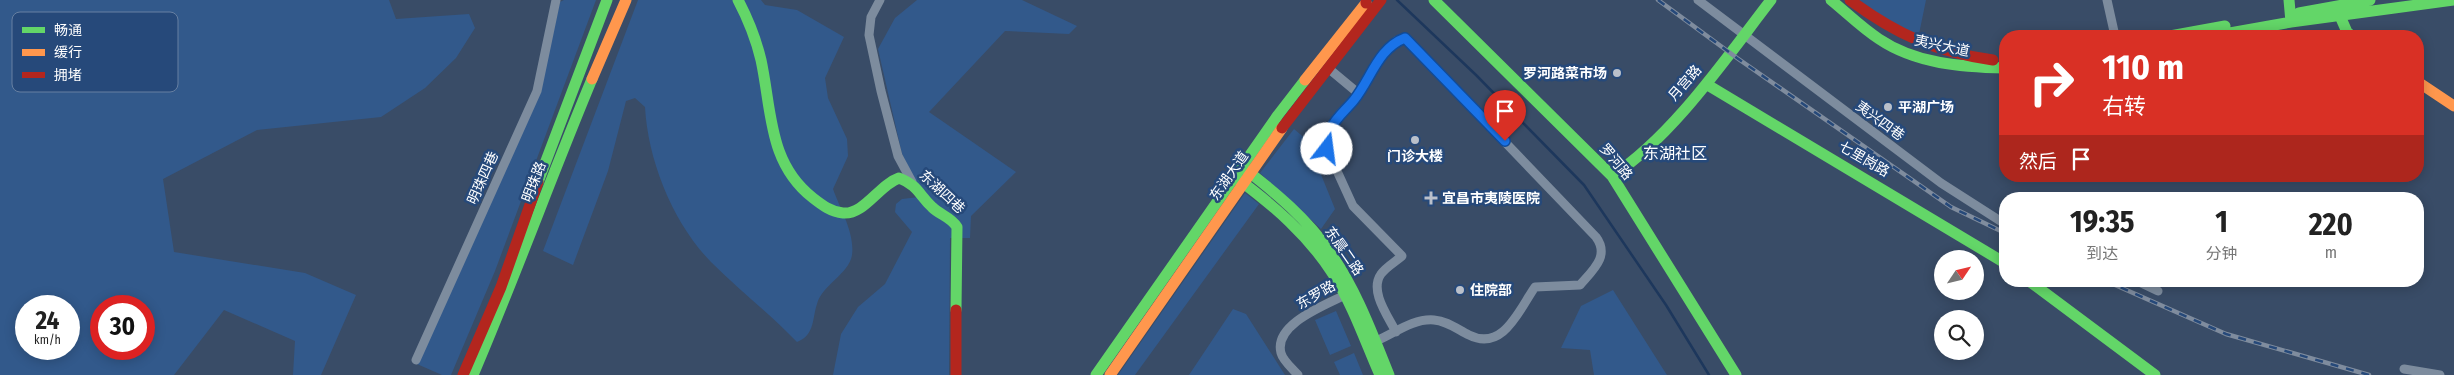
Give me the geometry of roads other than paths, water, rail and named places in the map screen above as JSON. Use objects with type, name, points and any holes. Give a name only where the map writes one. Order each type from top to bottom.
[{"type":"main road","name":"明珠路","points":[[463,375],[501,287],[542,171],[607,0]]},
{"type":"main road","name":"明珠路","points":[[473,375],[513,281],[564,146],[626,0]]},
{"type":"main road","name":"东湖四巷","points":[[738,0],[758,52],[775,149],[784,167],[803,190],[824,207],[836,214],[844,215],[858,210],[882,187],[902,178],[912,182],[934,208],[948,216],[957,228],[956,375]]},
{"type":"main road","name":"东湖大道","points":[[1110,375],[1242,175],[1278,115],[1368,4],[1381,0]]},
{"type":"main road","name":"罗河路","points":[[1434,0],[1615,174],[1736,375]]},
{"type":"main road","name":"罗河路","points":[[1445,0],[1615,174],[1744,375]]},
{"type":"main road","name":"月宫路","points":[[1615,174],[1636,160],[1706,84],[1771,0]]},
{"type":"main road","name":"夷兴大道","points":[[1831,0],[1885,43],[1908,54],[1967,67],[1999,68]]},
{"type":"main road","name":"夷兴大道","points":[[1850,0],[1882,25],[1919,44],[1969,58],[1999,60]]},
{"type":"main road","points":[[2289,0],[2290,18]]},
{"type":"main road","points":[[2239,30],[2370,0]]},
{"type":"main road","points":[[2210,30],[2290,18],[2340,16],[2454,0]]},
{"type":"main road","name":"东湖大道","points":[[1096,375],[1242,175],[1328,68],[1368,4]]},
{"type":"main road","points":[[2340,16],[2346,30]]},
{"type":"main road","name":"七里岗路","points":[[1706,84],[1999,258]]},
{"type":"main road","points":[[2424,86],[2454,106]]},
{"type":"main road","name":"东晨二路","points":[[1242,175],[1299,230],[1348,293],[1371,343],[1389,375]]},
{"type":"main road","points":[[2037,287],[2155,375]]},
{"type":"main road","name":"东晨二路","points":[[1371,343],[1380,375]]},
{"type":"street","name":"明珠四巷","points":[[416,360],[536,91],[556,0]]},
{"type":"street","points":[[880,0],[871,17],[869,35],[880,92],[898,156],[912,182]]},
{"type":"street","name":"夷兴四巷","points":[[1698,0],[1941,183],[1999,220]]},
{"type":"street","points":[[2108,0],[2114,30]]},
{"type":"street","points":[[1371,343],[1396,332],[1422,320],[1434,320],[1450,324],[1479,339],[1500,336],[1535,287],[1580,285],[1599,263],[1602,249],[1596,237],[1405,38],[1396,41],[1378,60],[1358,93],[1340,114],[1330,131],[1327,149],[1353,206],[1402,256],[1381,274],[1377,283],[1377,294],[1396,332]]},
{"type":"street","points":[[1328,68],[1358,93]]},
{"type":"street","points":[[2150,287],[2158,291]]},
{"type":"street","name":"东罗路","points":[[1298,375],[1282,355],[1281,342],[1285,332],[1310,312],[1348,293]]},
{"type":"street","points":[[2404,369],[2440,375]]},
{"type":"waterway","points":[[1397,0],[1476,75],[1584,185],[1666,305],[1709,375]]},
{"type":"railway","points":[[1658,0],[1737,58],[1951,207],[1999,230]]},
{"type":"railway","points":[[2120,287],[2226,334],[2369,375]]},
{"type":"place","name":"罗河路菜市场","points":[[1617,73]]},
{"type":"place","name":"平湖广场","points":[[1888,107]]},
{"type":"place","name":"门诊大楼","points":[[1415,140]]},
{"type":"place","name":"宜昌市夷陵医院","points":[[1431,198]]},
{"type":"place","name":"住院部","points":[[1460,290]]},
{"type":"district","name":"东湖社区","points":[[1675,153]]}]
